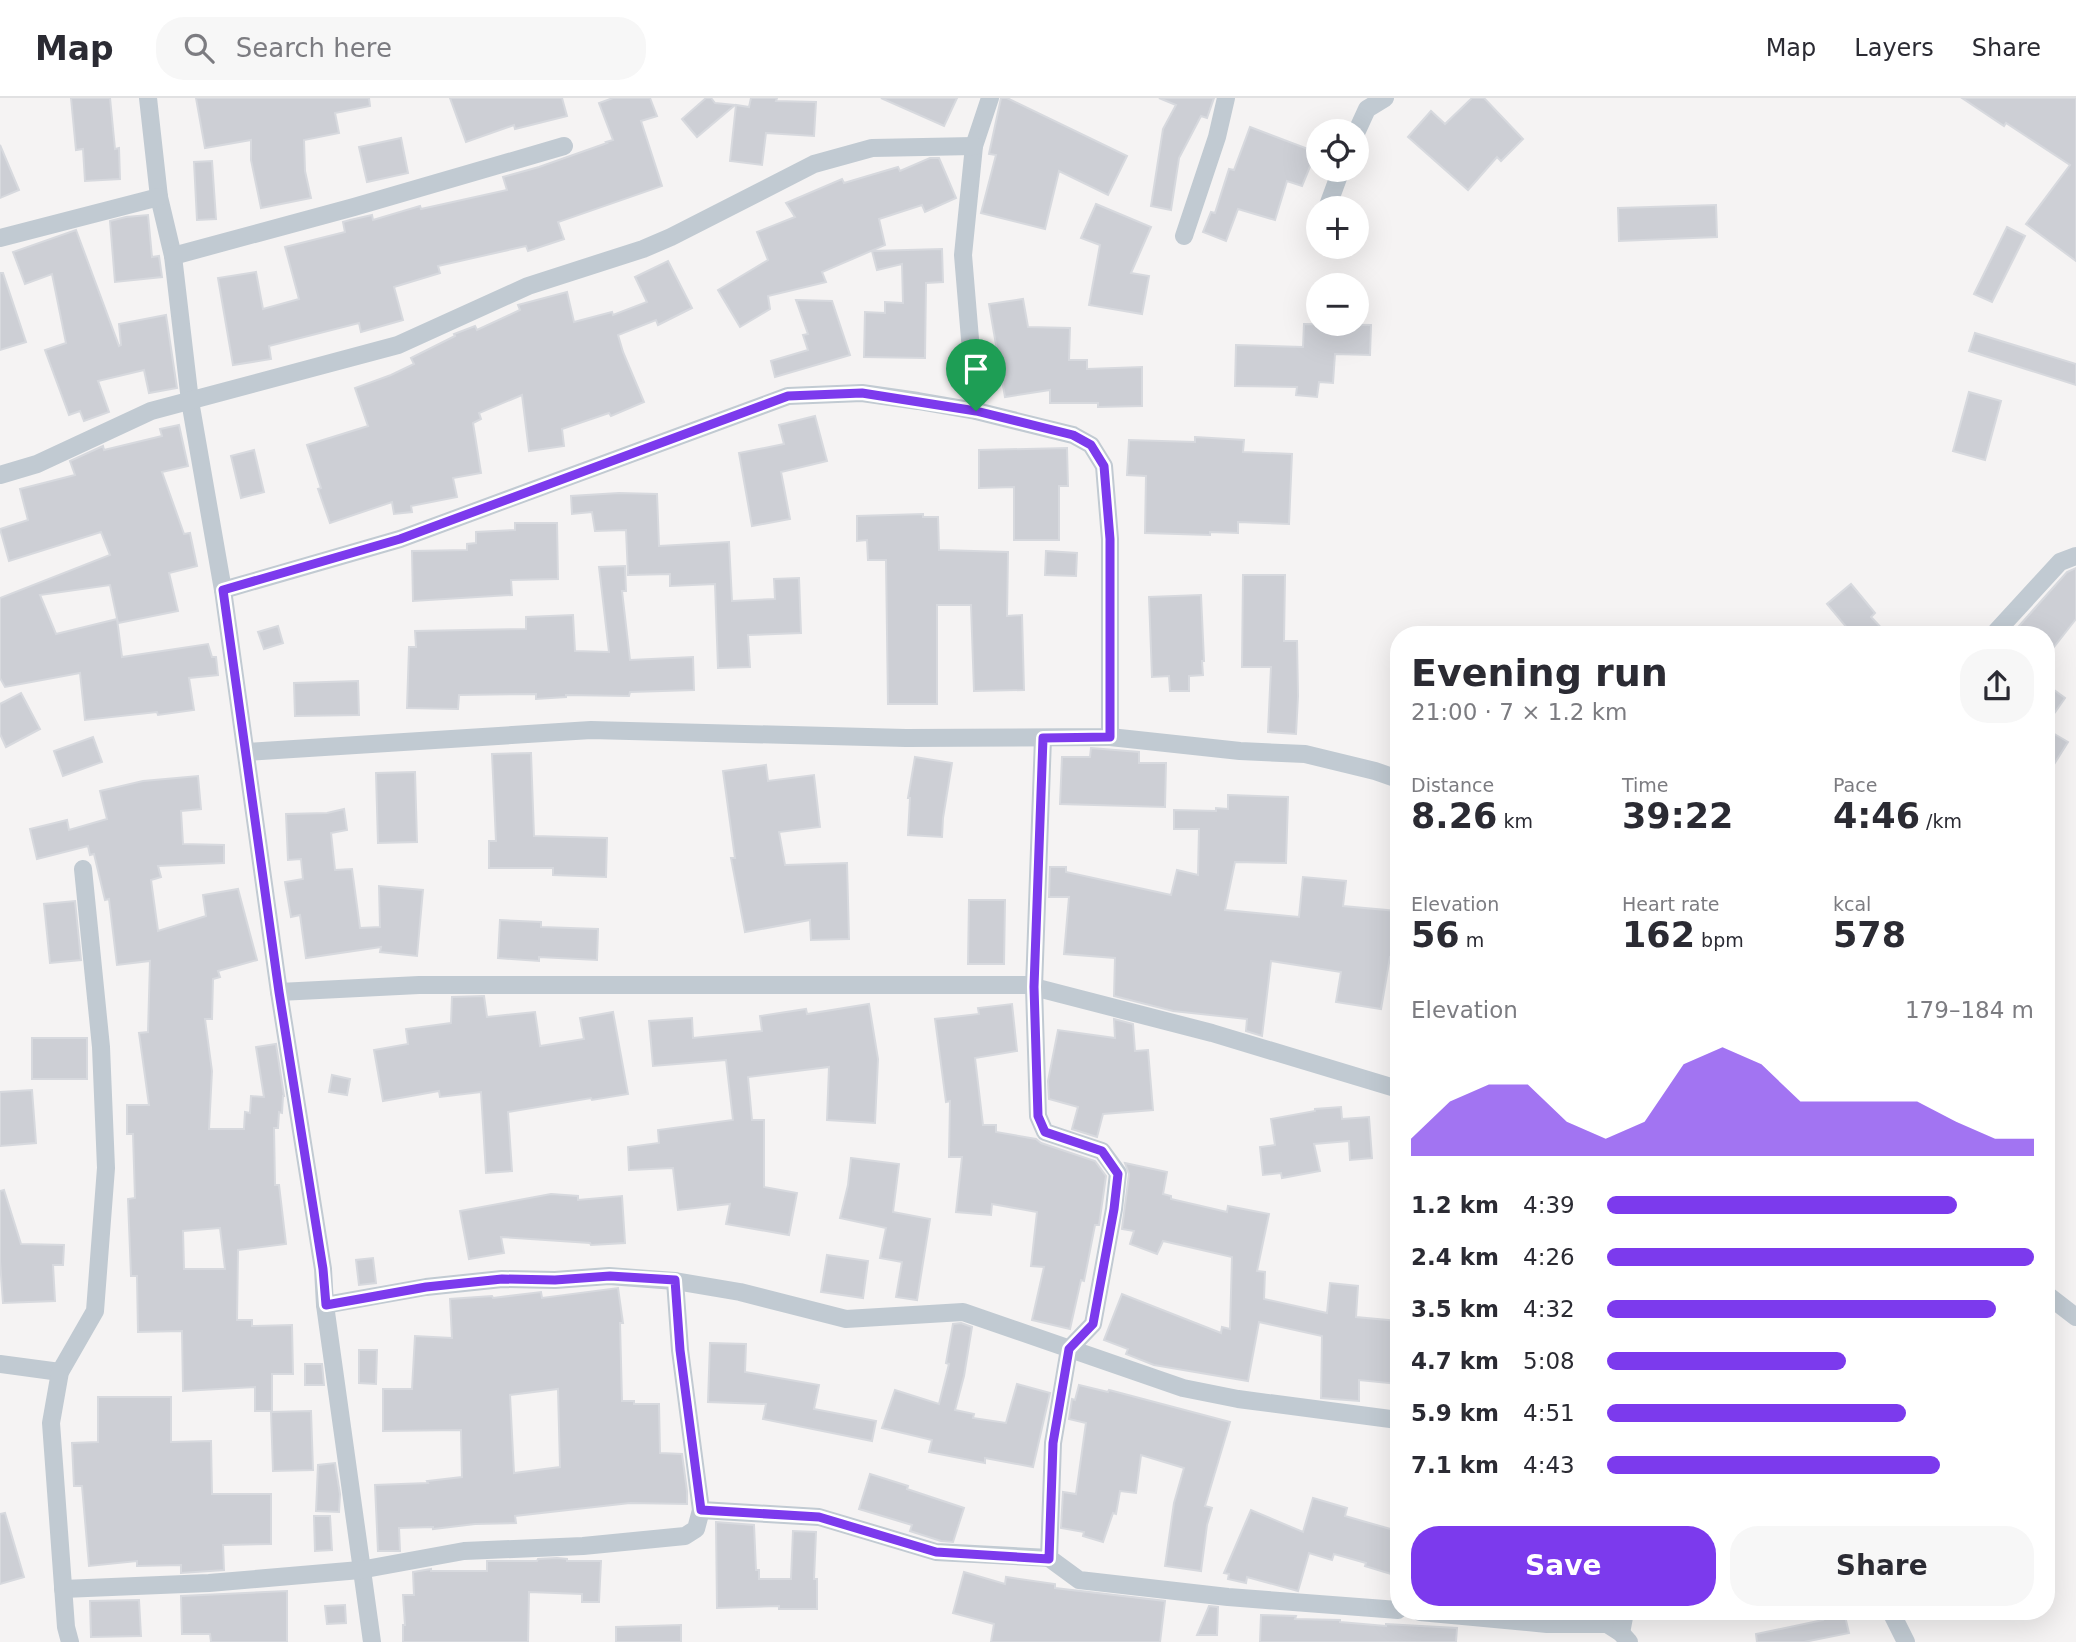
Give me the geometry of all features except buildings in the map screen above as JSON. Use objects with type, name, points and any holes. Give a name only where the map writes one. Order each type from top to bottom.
[{"type":"street","points":[[148,98],[159,197],[173,256],[190,401],[223,590],[279,992],[323,1269],[360,1570],[372,1642]]},
{"type":"street","points":[[976,411],[963,255],[974,146],[989,98]]},
{"type":"street","points":[[1184,236],[1217,137],[1226,98]]},
{"type":"street","points":[[1362,119],[1367,109],[1385,98]]},
{"type":"street","points":[[173,256],[564,146]]},
{"type":"street","points":[[0,475],[37,464],[151,411],[398,345],[528,286],[643,249],[671,237],[814,163],[872,148],[974,146]]},
{"type":"street","points":[[0,238],[159,197]]},
{"type":"street","points":[[223,590],[400,539],[788,396],[862,393],[976,411],[1073,435],[1091,445],[1104,466],[1110,539],[1110,737]]},
{"type":"street","points":[[2001,626],[2060,562],[2076,556]]},
{"type":"street","points":[[246,752],[590,730],[906,738],[1110,737],[1240,751],[1305,754],[1390,776]]},
{"type":"street","points":[[1043,738],[1034,987],[1038,1116],[1045,1132],[1102,1151],[1118,1174],[1093,1324],[1069,1349],[1053,1443],[1049,1559]]},
{"type":"street","points":[[70,1642],[66,1627],[51,1423],[60,1372],[95,1311],[106,1168],[101,1047],[83,869]]},
{"type":"street","points":[[279,992],[419,985],[1026,985],[1212,1033],[1390,1087]]},
{"type":"street","points":[[326,1305],[426,1287],[502,1279],[555,1280],[610,1276],[675,1280],[740,1292],[846,1318],[963,1312],[1182,1388],[1238,1399],[1390,1419]]},
{"type":"street","points":[[63,1589],[209,1583],[360,1570],[464,1551],[583,1546],[685,1536],[696,1530],[701,1510],[680,1350],[675,1280]]},
{"type":"street","points":[[2055,1301],[2076,1317]]},
{"type":"street","points":[[0,1364],[60,1372]]},
{"type":"street","points":[[701,1510],[819,1517],[936,1552],[1049,1559],[1079,1580],[1228,1597],[1390,1609]]},
{"type":"street","points":[[1505,1620],[1547,1624],[1608,1624],[1625,1637]]},
{"type":"street","points":[[1895,1620],[1906,1642]]},
{"type":"route","points":[[862,393],[976,411],[1073,435],[1091,445],[1104,466],[1110,539],[1110,737],[1043,738],[1034,987],[1038,1116],[1045,1132],[1102,1151],[1118,1174],[1093,1324],[1069,1349],[1053,1443],[1049,1559],[936,1552],[819,1517],[701,1510],[680,1350],[675,1280],[610,1276],[555,1280],[502,1279],[426,1287],[326,1305],[323,1269],[279,992],[223,590],[400,539],[788,396],[862,393]]}]
